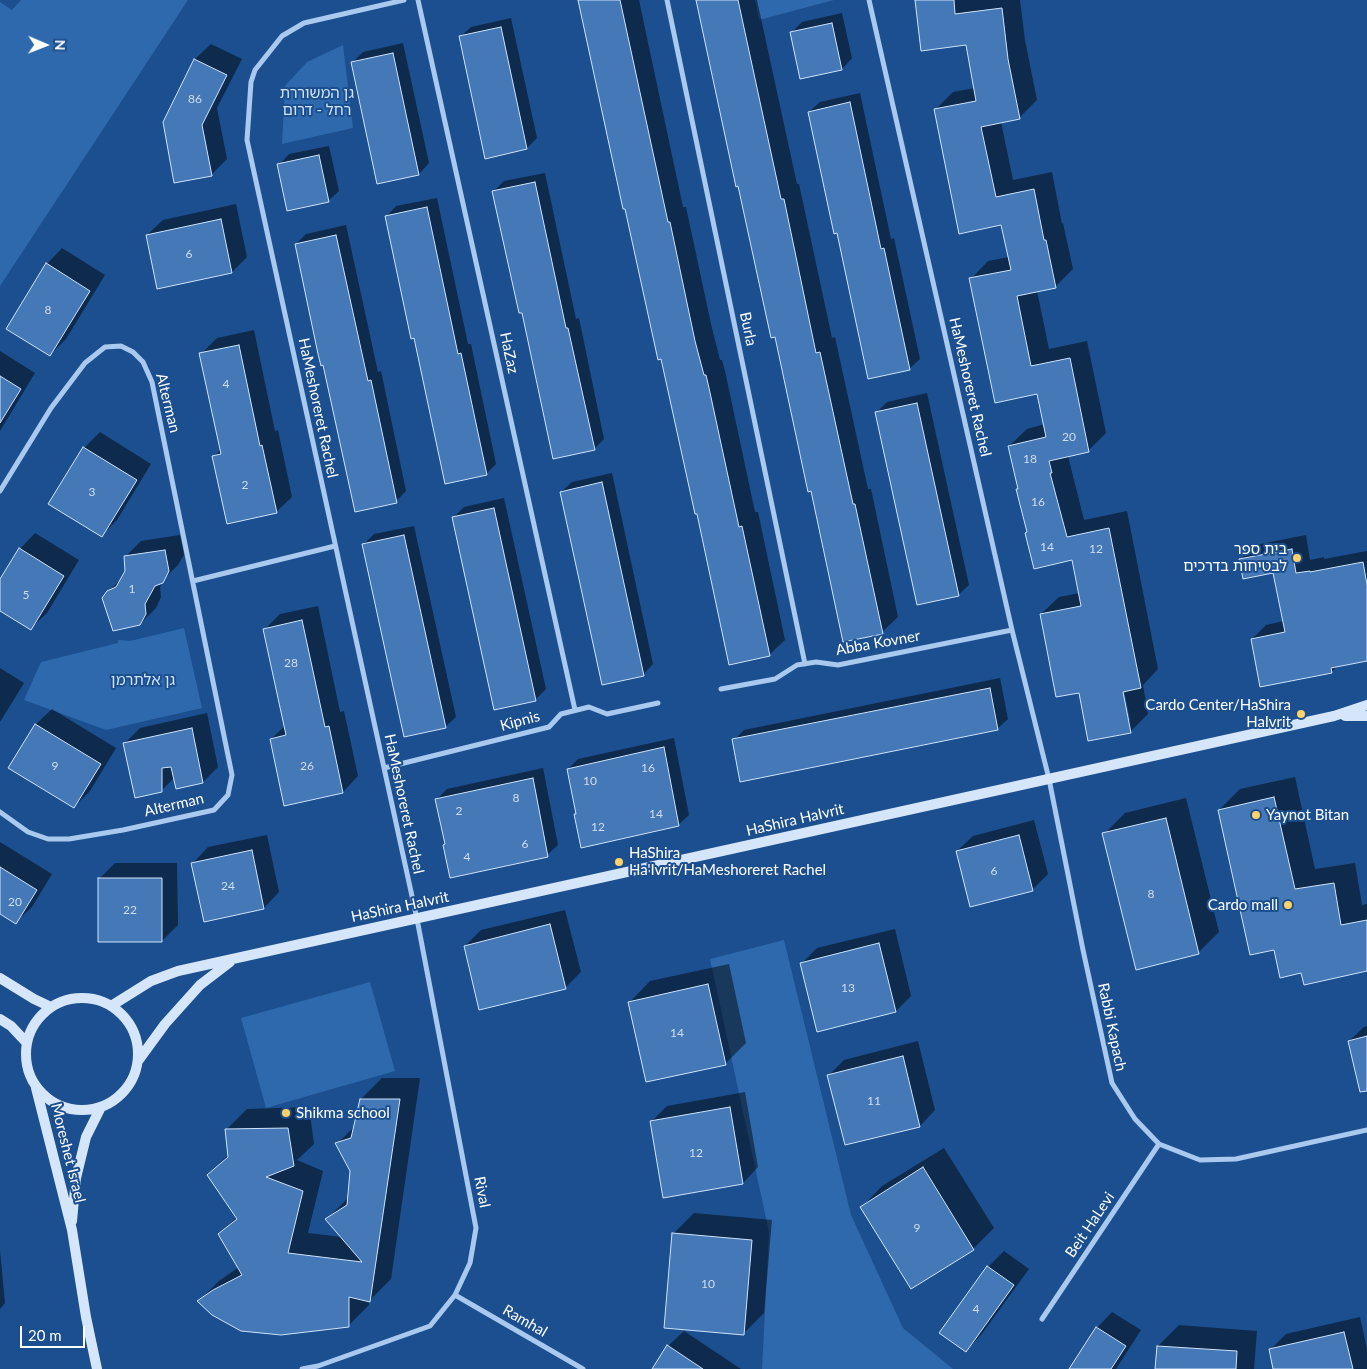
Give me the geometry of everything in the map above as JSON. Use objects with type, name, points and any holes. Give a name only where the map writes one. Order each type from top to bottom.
[{"type":"street","name":"HaMeshoreret Rachel","points":[[404,0],[304,23],[282,36],[255,70],[251,82],[247,140],[417,919]]},
{"type":"street","name":"HaZaz","points":[[418,0],[575,710]]},
{"type":"street","name":"Burla","points":[[667,0],[805,664]]},
{"type":"street","name":"HaMeshoreret Rachel","points":[[869,0],[1012,630],[1049,779]]},
{"type":"street","name":"Alterman","points":[[0,491],[51,408],[85,363],[105,347],[121,346],[133,352],[143,362],[152,382],[232,775],[228,795],[214,810],[122,830],[68,839],[48,839],[28,832],[0,812]]},
{"type":"street","points":[[193,581],[335,546]]},
{"type":"street","name":"Abba Kovner","points":[[721,689],[775,679],[798,665],[816,662],[838,665],[1012,630]]},
{"type":"street","points":[[575,710],[589,707],[607,714],[658,703]]},
{"type":"street","name":"HaShira HaIvrit","points":[[112,1006],[151,981],[178,971],[1334,716],[1367,705]]},
{"type":"street","name":"Kipnis","points":[[384,768],[549,727],[561,714],[575,710]]},
{"type":"street","name":"HaShira HaIvrit","points":[[1334,716],[1367,716]]},
{"type":"street","name":"Rabbi Kapach","points":[[1049,779],[1112,1083],[1135,1119],[1160,1144],[1200,1160],[1236,1159],[1367,1130]]},
{"type":"street","name":"Rival","points":[[302,1369],[318,1366],[430,1326],[455,1295],[470,1263],[476,1228],[417,919]]},
{"type":"street","name":"HaShira HaIvrit","points":[[138,1061],[165,1024],[200,984],[233,959]]},
{"type":"street","points":[[0,978],[34,999],[52,1007]]},
{"type":"street","points":[[81,998],[97,1000],[112,1006],[124,1016],[133,1030],[137,1045],[138,1061],[126,1089],[114,1100],[101,1107],[86,1110],[71,1109],[57,1104],[45,1096],[35,1084],[29,1072],[26,1059],[27,1043],[32,1029],[40,1016],[65,1000],[81,998]]},
{"type":"street","points":[[0,1019],[11,1026],[27,1043]]},
{"type":"street","name":"Moreshet Israel","points":[[35,1084],[72,1230],[86,1317],[97,1369]]},
{"type":"street","name":"Moreshet Israel","points":[[72,1230],[76,1178],[86,1138],[101,1107]]},
{"type":"street","name":"Beit HaLevi","points":[[1042,1319],[1160,1144]]},
{"type":"street","name":"Ramhal","points":[[455,1295],[583,1369]]},
{"type":"green space","points":[[21,0],[188,0],[0,286],[0,2],[12,10]]},
{"type":"green space","points":[[755,0],[834,0],[759,20]]},
{"type":"green space","name":"גן המשוררת רחל - דרום","points":[[343,45],[353,128],[282,144],[285,86],[307,62]]},
{"type":"green space","name":"גן אלתרמן","points":[[184,628],[202,708],[106,730],[24,700],[41,662],[118,643],[118,640],[130,641]]},
{"type":"green space","points":[[784,940],[851,1215],[903,1328],[953,1369],[762,1369],[769,1232],[710,959]]},
{"type":"green space","points":[[370,982],[395,1071],[266,1108],[241,1018]]},
{"type":"building","points":[[578,0],[620,0],[695,341],[704,375],[706,375],[739,527],[742,526],[770,656],[729,665],[697,514],[695,514],[661,359],[658,360],[625,209],[623,209]]},
{"type":"building","points":[[696,0],[738,0],[781,199],[784,199],[816,353],[820,352],[883,634],[843,642],[811,491],[808,492],[775,337],[771,338],[738,186],[736,187]]},
{"type":"building","points":[[915,0],[954,0],[955,14],[1002,8],[1008,59],[1020,119],[981,127],[996,197],[1034,189],[1056,288],[1017,296],[1031,366],[1070,358],[1089,452],[1049,461],[1052,473],[1050,473],[1067,537],[1109,528],[1141,688],[1123,692],[1131,733],[1088,741],[1079,693],[1056,697],[1040,614],[1081,606],[1072,560],[1034,569],[1008,446],[1046,437],[1037,394],[995,403],[969,278],[1011,270],[1001,225],[959,234],[934,109],[976,101],[966,45],[921,51]]},
{"type":"building","points":[[832,23],[842,70],[800,79],[790,32]]},
{"type":"building","points":[[501,27],[527,149],[485,159],[459,36]]},
{"type":"building","points":[[393,53],[419,175],[377,184],[351,62]]},
{"type":"building","points":[[194,59],[227,75],[202,125],[212,176],[174,183],[163,122]]},
{"type":"building","points":[[850,102],[881,249],[884,248],[910,370],[868,379],[837,233],[834,234],[808,112]]},
{"type":"building","points":[[319,155],[329,202],[287,211],[277,164]]},
{"type":"building","points":[[535,182],[566,328],[568,328],[595,450],[553,459],[522,313],[519,313],[492,191]]},
{"type":"building","points":[[427,207],[458,354],[461,353],[487,475],[445,484],[414,338],[411,339],[385,216]]},
{"type":"building","points":[[221,219],[232,273],[157,289],[146,235]]},
{"type":"building","points":[[336,235],[368,381],[371,380],[397,503],[355,512],[323,365],[321,366],[318,354],[295,244]]},
{"type":"building","points":[[46,263],[90,291],[50,356],[6,329]]},
{"type":"building","points":[[239,345],[260,446],[262,445],[277,513],[227,524],[212,456],[221,454],[199,353]]},
{"type":"building","points":[[0,376],[21,389],[0,423]]},
{"type":"building","points":[[917,403],[959,596],[917,605],[875,412]]},
{"type":"building","points":[[83,447],[137,480],[102,537],[48,504]]},
{"type":"building","points":[[602,482],[644,676],[602,685],[560,492]]},
{"type":"building","points":[[494,508],[536,701],[494,710],[452,517]]},
{"type":"building","points":[[404,535],[446,728],[404,737],[362,544]]},
{"type":"building","points":[[19,548],[64,576],[31,630],[0,611],[0,579]]},
{"type":"building","points":[[1292,549],[1296,573],[1363,562],[1367,585],[1367,661],[1331,668],[1332,673],[1260,687],[1251,639],[1285,632],[1273,573],[1243,579],[1239,559]]},
{"type":"building","points":[[165,550],[169,571],[163,583],[155,586],[145,604],[146,614],[140,625],[113,631],[102,598],[107,591],[116,587],[125,571],[124,556]]},
{"type":"building","points":[[302,620],[325,727],[329,726],[343,793],[284,806],[270,739],[286,735],[263,629]]},
{"type":"building","points":[[990,688],[998,730],[740,782],[732,739]]},
{"type":"building","points":[[35,724],[101,764],[74,808],[8,768]]},
{"type":"building","points":[[192,728],[203,783],[176,789],[171,767],[162,768],[162,792],[135,798],[123,743]]},
{"type":"building","points":[[664,747],[679,826],[581,848],[567,769]]},
{"type":"building","points":[[533,778],[548,857],[450,878],[435,799]]},
{"type":"building","name":"Cardo mall","points":[[1274,797],[1295,889],[1334,883],[1341,925],[1367,920],[1367,971],[1304,985],[1301,973],[1280,978],[1274,950],[1250,955],[1218,810]]},
{"type":"building","points":[[1166,818],[1199,954],[1136,970],[1102,833]]},
{"type":"building","points":[[1019,835],[1033,891],[970,907],[956,851]]},
{"type":"building","points":[[252,850],[264,909],[204,922],[191,863]]},
{"type":"building","points":[[0,867],[37,890],[16,924],[0,914]]},
{"type":"building","points":[[98,878],[162,878],[162,942],[98,942]]},
{"type":"building","points":[[550,924],[566,989],[479,1010],[464,946]]},
{"type":"building","points":[[879,943],[896,1012],[817,1032],[800,963]]},
{"type":"building","points":[[708,984],[726,1065],[646,1082],[628,1002]]},
{"type":"building","points":[[1367,1036],[1367,1091],[1360,1092],[1348,1041]]},
{"type":"building","points":[[903,1056],[920,1127],[845,1145],[827,1075]]},
{"type":"building","points":[[360,1099],[400,1099],[370,1302],[349,1297],[349,1327],[281,1335],[241,1331],[212,1315],[197,1301],[213,1290],[242,1275],[218,1234],[237,1219],[207,1175],[228,1157],[225,1129],[288,1128],[294,1166],[266,1177],[303,1191],[288,1253],[362,1262],[325,1219],[347,1205],[350,1171],[335,1143],[351,1138]]},
{"type":"building","points":[[730,1107],[743,1184],[663,1198],[650,1121]]},
{"type":"building","points":[[923,1167],[974,1250],[911,1289],[860,1207]]},
{"type":"building","points":[[672,1233],[752,1240],[744,1335],[664,1328]]},
{"type":"building","points":[[987,1266],[1014,1285],[966,1352],[939,1333]]},
{"type":"building","points":[[1096,1327],[1126,1346],[1111,1369],[1069,1369]]},
{"type":"building","points":[[1344,1332],[1353,1369],[1273,1369],[1269,1349]]},
{"type":"building","points":[[667,1345],[703,1369],[652,1369]]},
{"type":"building","points":[[1157,1346],[1237,1351],[1236,1369],[1155,1369]]},
{"type":"place","name":"בית ספר לבטיחות בדרכים","points":[[1297,558]]},
{"type":"place","name":"Cardo Center/HaShira HaIvrit","points":[[1301,714]]},
{"type":"place","name":"Yaynot Bitan","points":[[1256,815]]},
{"type":"place","name":"HaShira Ha'Ivrit/HaMeshoreret Rachel","points":[[619,862]]},
{"type":"place","name":"Cardo mall","points":[[1288,905]]},
{"type":"place","name":"Shikma school","points":[[286,1113]]}]
